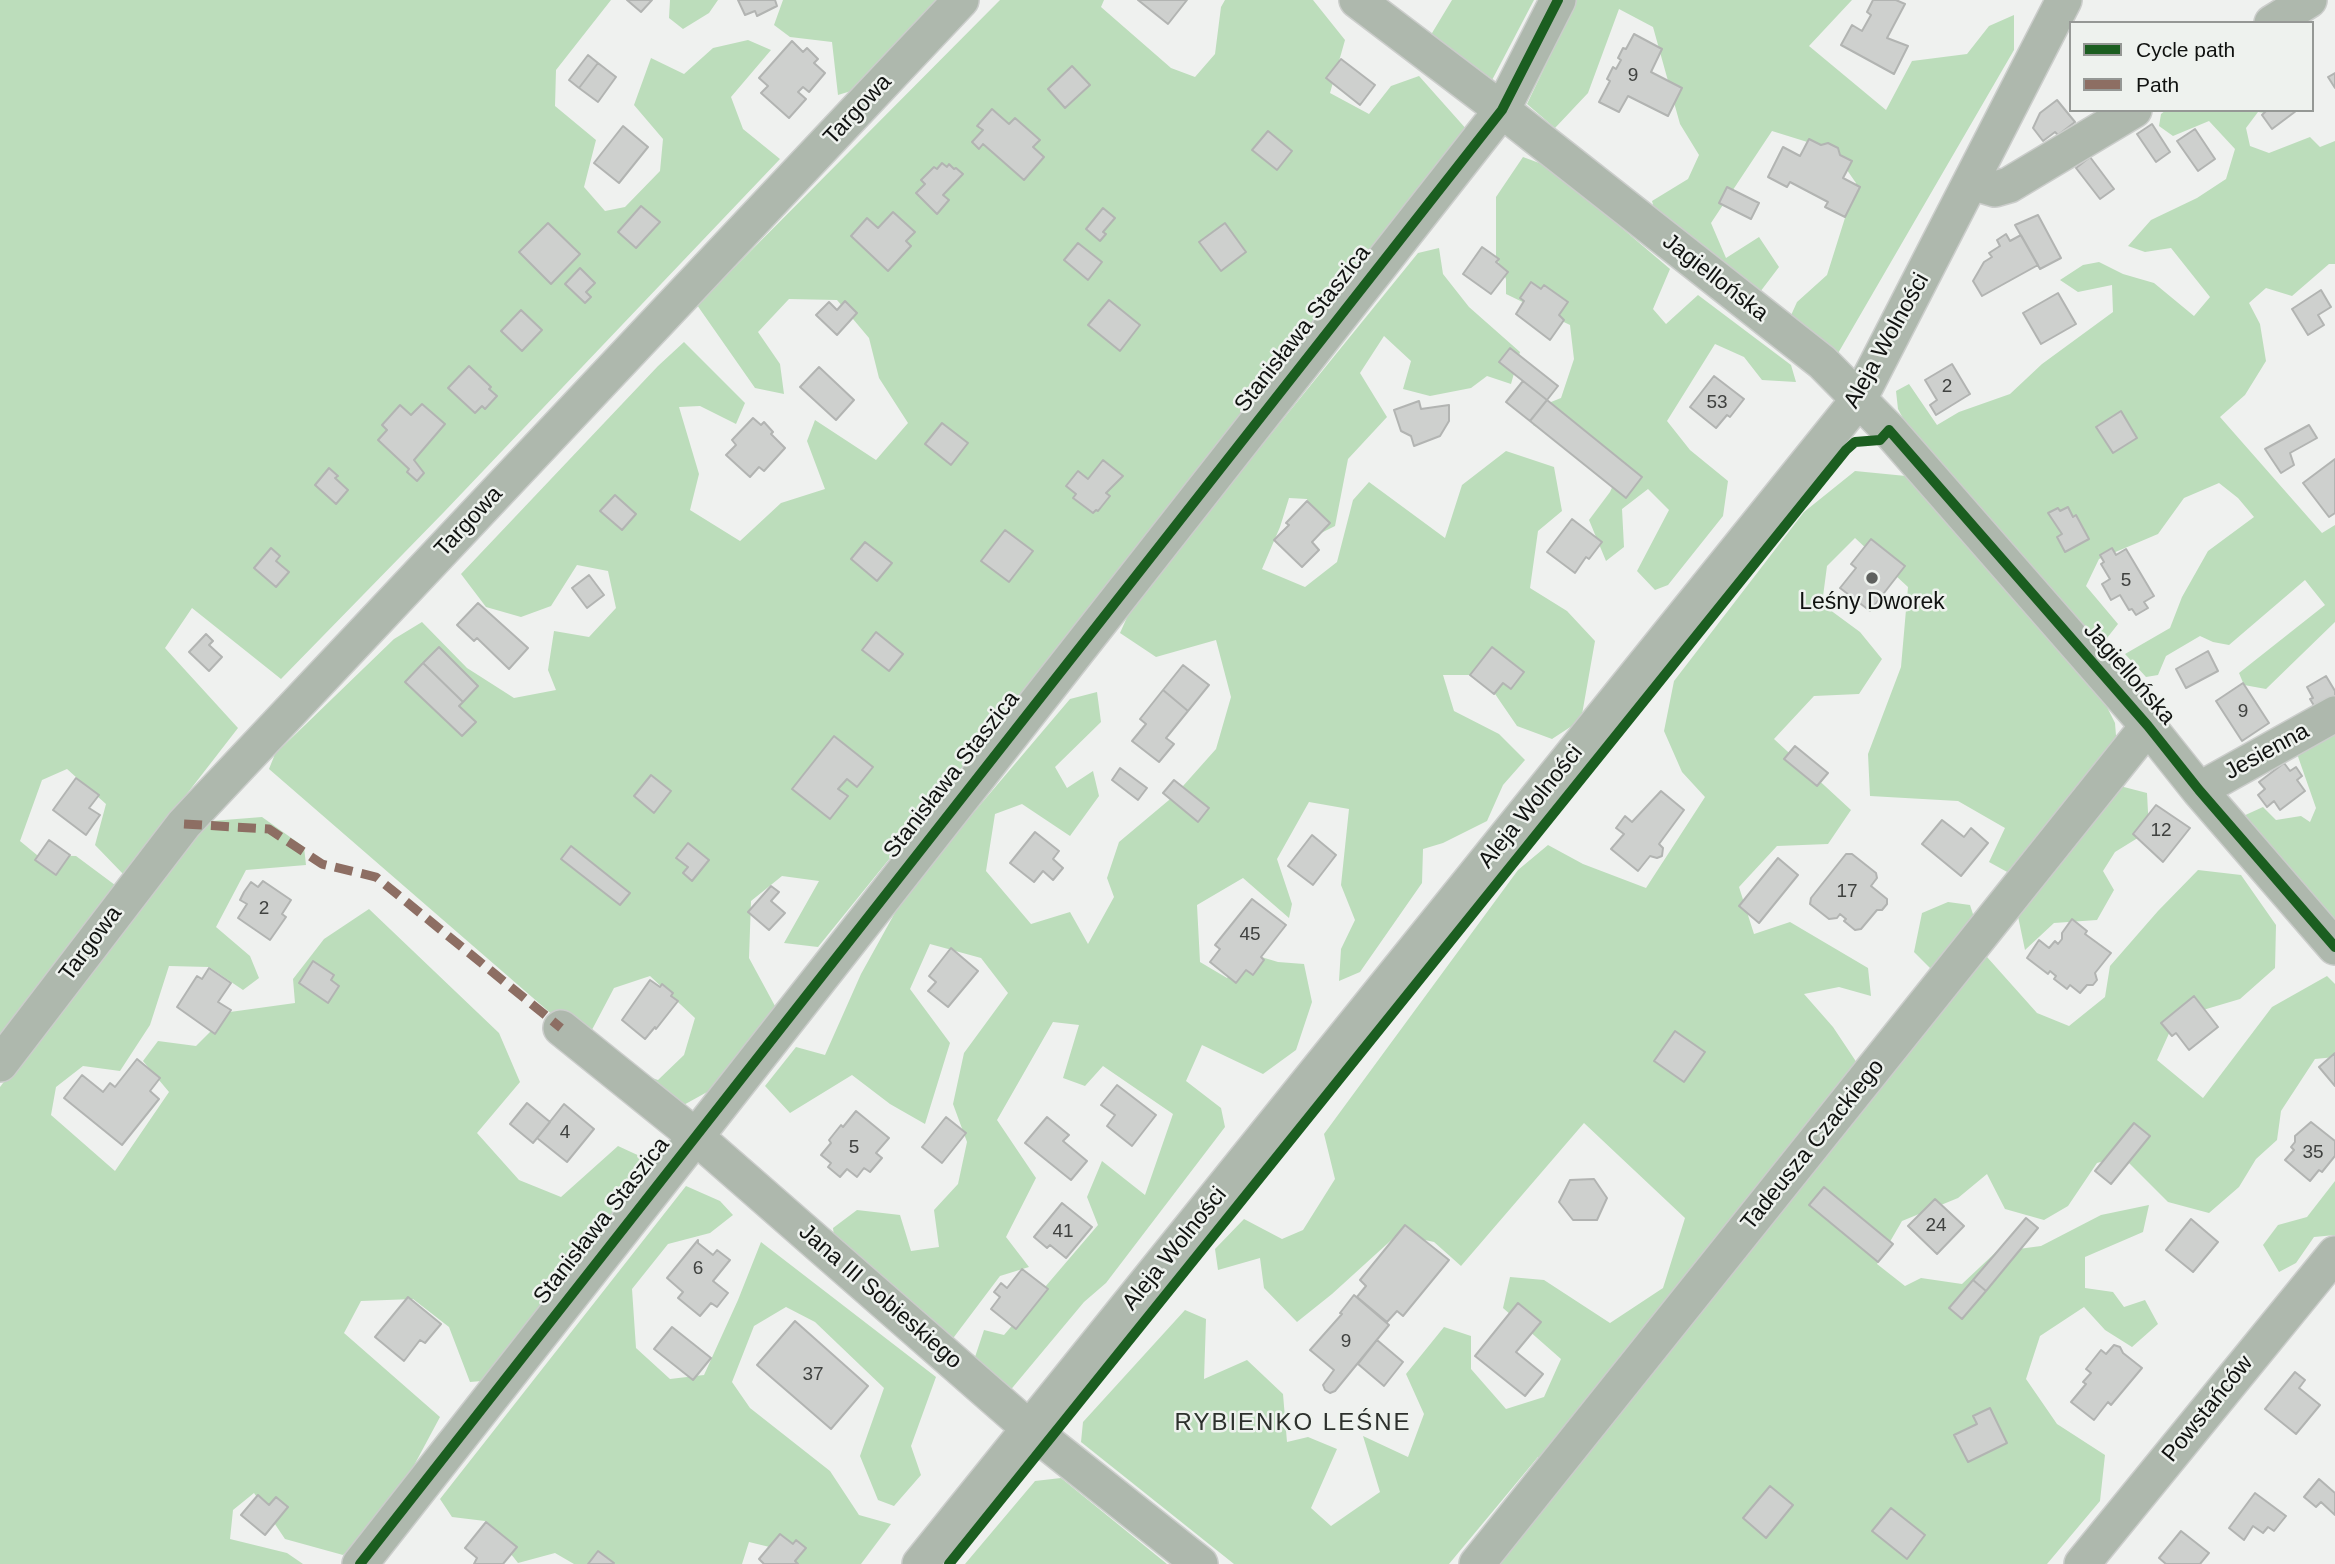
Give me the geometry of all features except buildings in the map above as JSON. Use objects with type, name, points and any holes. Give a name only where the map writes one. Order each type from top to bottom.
[{"type":"street","name":"Targowa","points":[[0,1064],[184,824],[961,0]]},
{"type":"street","name":"Jagiellońska","points":[[1357,0],[1502,110],[1822,362],[1859,399],[2148,726],[2199,790],[2335,947]]},
{"type":"street","name":"Stanisława Staszica","points":[[360,1564],[1502,110],[1558,0]]},
{"type":"street","name":"Aleja Wolności","points":[[920,1564],[1859,399],[2064,0]]},
{"type":"street","points":[[2275,21],[2309,0]]},
{"type":"street","points":[[1972,182],[1996,189],[2009,185],[2131,112]]},
{"type":"street","name":"Jesienna","points":[[2199,790],[2335,714]]},
{"type":"street","name":"Tadeusza Czackiego","points":[[1478,1564],[2148,726]]},
{"type":"street","name":"Jana III Sobieskiego","points":[[561,1028],[695,1136],[1030,1429],[1200,1564]]},
{"type":"street","name":"Powstańców","points":[[2082,1564],[2335,1254]]},
{"type":"green space","points":[[0,0],[611,0],[556,70],[555,106],[596,140],[584,187],[605,211],[625,207],[660,171],[663,139],[634,105],[651,58],[684,74],[713,48],[748,40],[771,50],[731,97],[743,129],[780,159],[281,679],[192,608],[165,648],[238,728],[124,875],[95,845],[106,804],[67,769],[42,780],[20,841],[37,855],[76,856],[115,885],[0,1037]]},
{"type":"green space","points":[[670,0],[718,0],[709,13],[683,29],[669,18]]},
{"type":"green space","points":[[783,0],[936,0],[851,91],[838,95],[832,42],[790,37],[774,25]]},
{"type":"green space","points":[[1000,0],[1104,0],[1101,7],[1171,68],[1195,77],[1215,54],[1221,7],[1225,0],[1313,0],[1345,40],[1330,93],[1369,114],[1391,86],[1419,76],[1468,131],[1095,605],[818,947],[784,943],[819,881],[782,876],[751,901],[749,958],[775,1006],[727,1081],[671,1112],[623,1068],[658,1080],[684,1055],[695,1018],[650,976],[614,988],[585,1043],[269,769],[275,754],[394,639],[422,622],[467,668],[514,698],[556,690],[548,670],[554,631],[589,637],[616,608],[608,571],[577,565],[551,606],[521,617],[486,607],[461,574],[658,366],[684,342],[745,403],[736,424],[700,406],[679,407],[699,474],[690,510],[740,541],[781,503],[825,489],[807,441],[815,420],[876,460],[908,423],[879,378],[869,338],[837,300],[789,299],[758,332],[780,364],[784,394],[755,388],[697,305]]},
{"type":"green space","points":[[1452,0],[1534,0],[1491,82],[1429,38]]},
{"type":"green space","points":[[1577,0],[1852,0],[1809,46],[1886,110],[1912,61],[1967,54],[1989,26],[2014,15],[2014,50],[1837,355],[1788,322],[1797,302],[1827,275],[1856,183],[1833,150],[1772,131],[1711,223],[1726,258],[1759,237],[1779,267],[1757,296],[1657,218],[1652,201],[1688,179],[1699,155],[1680,124],[1653,27],[1619,9],[1588,93],[1555,128],[1527,104]]},
{"type":"green space","points":[[2258,112],[2246,128],[2250,146],[2269,153],[2310,137],[2320,147],[2335,141],[2335,264],[2329,264],[2292,296],[2266,288],[2249,303],[2260,324],[2266,361],[2245,395],[2220,417],[2322,533],[2335,525],[2335,622],[2266,689],[2244,685],[2239,673],[2325,605],[2305,580],[2229,645],[2200,636],[2166,656],[2158,675],[2146,677],[2125,654],[2170,628],[2182,597],[2208,551],[2254,517],[2238,498],[2219,483],[2184,498],[2158,534],[2099,559],[2086,586],[2118,624],[2096,652],[1913,437],[1898,409],[1896,391],[1909,384],[1937,425],[1959,412],[2010,394],[2042,364],[2113,312],[2112,285],[2078,292],[2060,280],[2083,265],[2099,262],[2123,274],[2154,283],[2194,316],[2210,297],[2171,248],[2145,252],[2128,246],[2151,220],[2197,198],[2226,179],[2235,149],[2209,121],[2173,136],[2159,126],[2161,114]]},
{"type":"green space","points":[[2258,112],[2292,112],[2287,116]]},
{"type":"green space","points":[[1523,157],[1550,167],[1670,269],[1653,309],[1666,324],[1698,295],[1791,365],[1796,382],[1762,380],[1744,357],[1715,344],[1667,421],[1690,450],[1728,481],[1723,516],[1668,585],[1655,590],[1637,571],[1669,510],[1648,489],[1622,509],[1624,547],[1606,561],[1589,520],[1610,492],[1619,472],[1533,425],[1541,406],[1561,398],[1574,359],[1570,325],[1506,294],[1506,279],[1496,257],[1496,197]]},
{"type":"green space","points":[[1439,248],[1443,274],[1469,307],[1520,352],[1511,384],[1487,376],[1471,388],[1430,396],[1403,389],[1411,361],[1384,336],[1360,373],[1387,417],[1348,459],[1335,526],[1315,536],[1307,499],[1289,498],[1262,569],[1305,587],[1337,562],[1353,500],[1369,482],[1445,538],[1462,485],[1506,451],[1554,467],[1562,511],[1538,531],[1530,588],[1567,611],[1595,641],[1581,720],[1552,739],[1517,726],[1482,675],[1443,675],[1454,711],[1499,734],[1525,760],[1503,785],[1487,821],[1443,843],[1423,849],[1422,883],[1360,972],[1339,981],[1341,949],[1355,920],[1341,885],[1349,809],[1309,802],[1277,859],[1292,904],[1289,918],[1243,878],[1197,905],[1200,962],[1227,978],[1248,953],[1278,962],[1304,964],[1312,1002],[1296,1050],[1263,1074],[1202,1045],[1186,1081],[1221,1108],[1225,1127],[1106,1283],[1084,1302],[1008,1393],[975,1357],[984,1330],[1004,1335],[1098,1225],[1087,1197],[1102,1161],[1145,1195],[1173,1114],[1103,1066],[1085,1086],[1063,1078],[1079,1025],[1053,1022],[997,1120],[1036,1178],[1006,1237],[1029,1267],[1000,1276],[951,1341],[836,1252],[833,1228],[857,1210],[900,1215],[911,1251],[939,1247],[934,1210],[958,1184],[967,1142],[953,1104],[964,1053],[1008,993],[981,958],[930,944],[910,989],[950,1043],[925,1124],[890,1104],[852,1075],[790,1113],[765,1086],[796,1047],[825,1055],[861,974],[907,891],[1070,699],[1097,692],[1101,722],[1055,767],[1067,788],[1093,771],[1099,796],[1070,836],[1022,804],[995,814],[986,871],[1031,924],[1070,912],[1088,944],[1114,897],[1107,878],[1119,842],[1175,795],[1216,749],[1231,697],[1216,640],[1156,657],[1120,633],[1133,604],[1418,253]]},
{"type":"green space","points":[[1855,471],[1906,476],[1928,493],[2103,699],[2115,723],[2120,786],[2147,793],[2149,831],[2115,852],[2103,871],[2114,890],[2097,920],[2054,923],[2025,950],[2009,873],[1989,862],[2005,828],[1958,801],[1870,796],[1868,754],[1901,667],[1908,587],[1855,538],[1827,566],[1822,604],[1860,632],[1882,659],[1859,694],[1814,696],[1774,739],[1851,810],[1828,844],[1777,846],[1739,887],[1754,934],[1790,922],[1868,968],[1871,996],[1839,987],[1804,994],[1833,1027],[1859,1066],[1953,991],[1914,952],[1922,913],[1948,902],[1970,905],[1987,957],[2037,1013],[2069,1026],[2105,997],[2110,966],[2198,870],[2241,875],[2276,925],[2275,968],[2240,999],[2176,1018],[2157,1060],[2203,1098],[2272,1007],[2327,976],[2335,984],[2335,1057],[2315,1059],[2281,1111],[2277,1140],[2256,1159],[2239,1187],[2209,1213],[2168,1202],[2122,1156],[2097,1163],[2068,1206],[2044,1220],[2005,1209],[1987,1174],[1958,1198],[1902,1221],[1877,1264],[1905,1286],[1921,1278],[1962,1284],[1996,1252],[2041,1246],[2101,1215],[2149,1205],[2143,1232],[2085,1257],[2085,1288],[2113,1292],[2124,1307],[2145,1300],[2158,1324],[2132,1347],[2105,1330],[2084,1307],[2040,1336],[2026,1379],[2057,1424],[2105,1455],[2100,1501],[2047,1564],[1498,1564],[1566,1477],[1538,1457],[1449,1564],[1234,1564],[1081,1442],[1083,1422],[1185,1310],[1206,1319],[1204,1379],[1247,1360],[1283,1394],[1287,1442],[1308,1437],[1337,1449],[1311,1508],[1331,1526],[1380,1492],[1363,1436],[1408,1457],[1424,1414],[1406,1374],[1444,1327],[1471,1336],[1471,1369],[1506,1409],[1544,1397],[1561,1359],[1503,1308],[1510,1277],[1544,1280],[1610,1323],[1663,1288],[1685,1218],[1584,1123],[1461,1266],[1434,1242],[1398,1234],[1297,1322],[1264,1288],[1260,1258],[1218,1270],[1215,1249],[1244,1219],[1282,1239],[1303,1230],[1335,1179],[1324,1134],[1518,870],[1548,845],[1583,864],[1646,888],[1705,797],[1682,772],[1664,731],[1674,681],[1804,512]]},
{"type":"green space","points":[[2335,727],[2335,930],[2241,817],[2263,807],[2276,820],[2301,816],[2310,822],[2316,808],[2295,748]]},
{"type":"green space","points":[[262,817],[304,847],[306,865],[246,870],[216,927],[250,956],[259,978],[243,990],[209,967],[169,966],[150,1025],[120,1071],[83,1066],[56,1087],[51,1115],[115,1171],[169,1092],[143,1061],[158,1041],[196,1046],[230,1012],[295,1003],[293,979],[324,939],[369,909],[499,1033],[520,1082],[477,1133],[519,1180],[561,1197],[618,1146],[657,1164],[493,1380],[470,1382],[449,1327],[413,1299],[361,1301],[344,1333],[440,1417],[389,1512],[343,1555],[285,1539],[254,1493],[233,1510],[230,1539],[287,1553],[303,1564],[0,1564],[0,1087],[199,822]]},
{"type":"green space","points":[[2335,1181],[2335,1235],[2314,1237],[2296,1263],[2279,1272],[2263,1245],[2278,1225],[2307,1217]]},
{"type":"green space","points":[[686,1186],[720,1201],[733,1215],[710,1233],[668,1244],[632,1289],[636,1348],[670,1379],[704,1375],[761,1242],[936,1377],[911,1446],[921,1475],[894,1506],[878,1500],[860,1456],[884,1388],[815,1322],[786,1307],[754,1326],[732,1382],[750,1408],[830,1471],[859,1515],[891,1524],[861,1564],[797,1564],[786,1551],[749,1542],[742,1564],[574,1564],[555,1553],[518,1563],[485,1521],[452,1517],[440,1499]]},
{"type":"green space","points":[[1061,1478],[1167,1564],[965,1564],[1035,1481]]},
{"type":"marked path","points":[[184,824],[269,829],[322,864],[376,877],[561,1028]]},
{"type":"cycle path","points":[[360,1564],[1502,110],[1558,0]]},
{"type":"cycle path","points":[[949,1564],[1855,442],[1880,440],[1889,430],[2148,726],[2199,790],[2335,947]]},
{"type":"place","name":"Leśny Dworek","points":[[1872,578]]},
{"type":"district","name":"RYBIENKO LEŚNE","points":[[1293,1423]]}]
